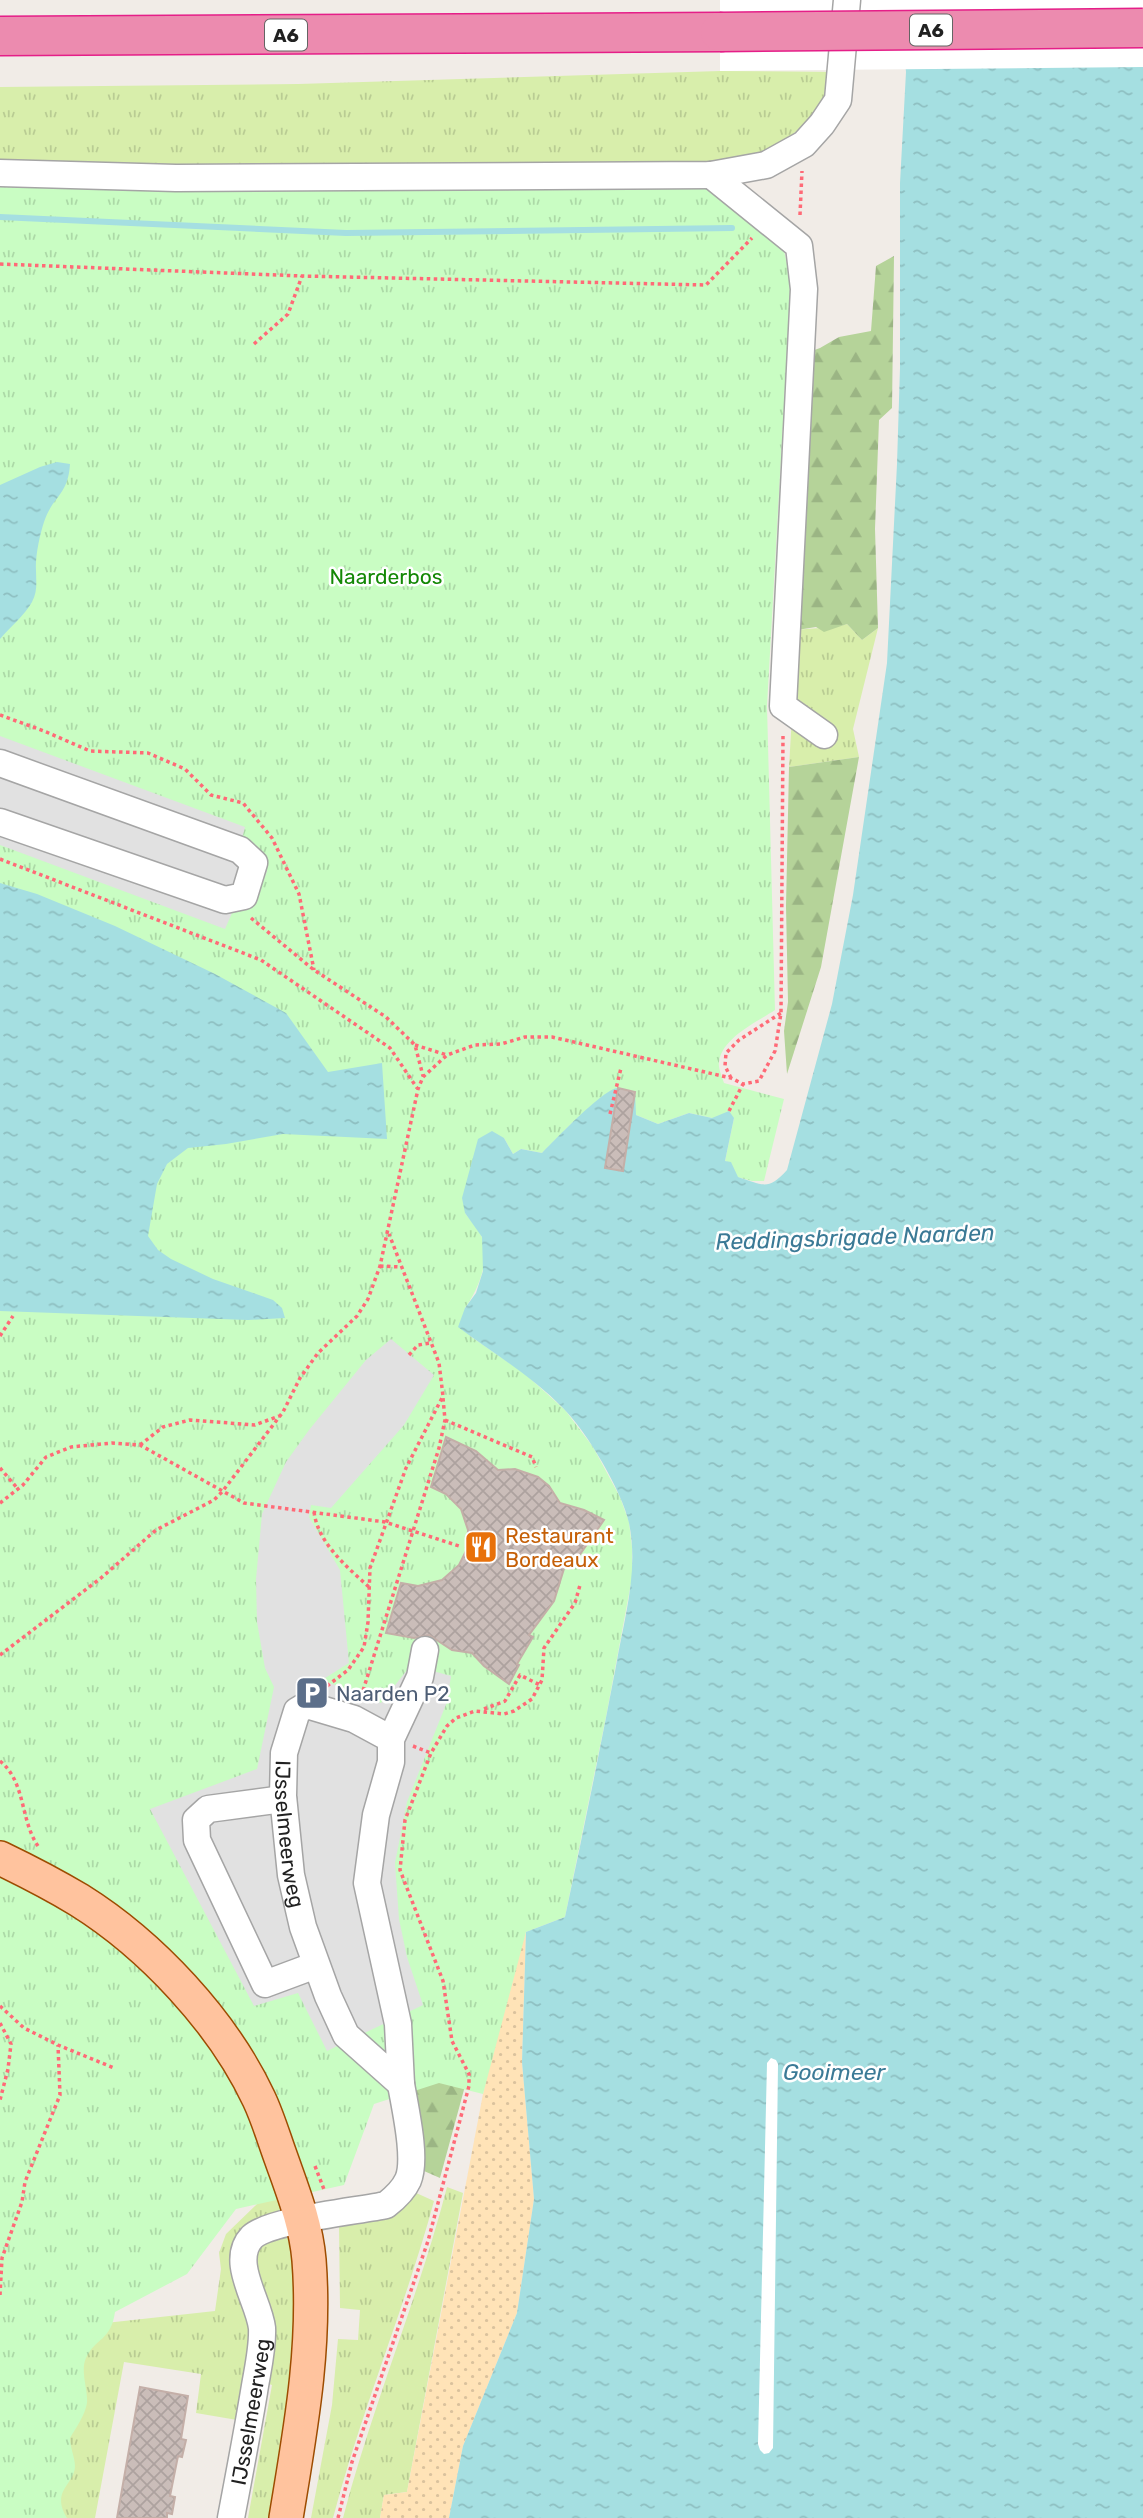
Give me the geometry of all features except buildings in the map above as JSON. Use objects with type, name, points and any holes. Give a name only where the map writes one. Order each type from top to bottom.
[{"type":"highway","name":"A6","points":[[0,36],[1143,28]]},
{"type":"main road","points":[[0,1858],[47,1882],[100,1915],[142,1949],[181,1987],[232,2053],[258,2098],[318,2217],[309,2259],[310,2362],[286,2518]]},
{"type":"lane","points":[[0,173],[176,178],[711,175],[766,165],[804,144],[838,100],[847,0]]},
{"type":"lane","points":[[711,175],[799,246],[804,289],[783,706],[824,735]]},
{"type":"lane","points":[[0,763],[240,850],[254,863],[244,896],[225,900],[0,821]]},
{"type":"lane","name":"IJsselmeerweg","points":[[232,2518],[259,2364],[262,2329],[246,2273],[244,2250],[258,2232],[318,2217],[386,2205],[404,2189],[410,2176],[410,2133],[401,2084],[398,2024],[368,1883],[376,1815],[391,1762],[391,1739],[420,1677],[425,1650]]},
{"type":"lane","points":[[307,1705],[354,1718],[391,1739]]},
{"type":"lane","name":"IJsselmeerweg","points":[[307,1705],[297,1712],[284,1753],[283,1799],[291,1875],[303,1927],[346,2035],[401,2084]]},
{"type":"lane","points":[[283,1799],[208,1809],[196,1820],[197,1840],[265,1984],[316,1965]]},
{"type":"path","points":[[799,246],[804,144]]},
{"type":"path","points":[[0,264],[302,276],[706,285],[768,221]]},
{"type":"path","points":[[254,344],[288,314],[302,276]]},
{"type":"path","points":[[0,1655],[101,1578],[156,1530],[214,1500],[279,1416],[300,1378],[318,1353],[363,1307],[380,1266],[418,1089],[423,1077],[447,1055],[475,1045],[501,1044],[525,1037],[552,1037],[731,1078],[743,1084],[759,1081],[775,1051],[781,1013],[783,706]]},
{"type":"path","points":[[0,859],[261,960],[390,1048],[418,1089]]},
{"type":"path","points":[[244,896],[251,919],[314,970],[386,1017],[415,1045],[447,1055]]},
{"type":"path","points":[[731,1078],[725,1066],[726,1053],[738,1040],[781,1013]]},
{"type":"path","points":[[415,1045],[423,1077]]},
{"type":"path","points":[[610,1114],[621,1068]]},
{"type":"path","points":[[729,1111],[743,1084]]},
{"type":"path","points":[[354,1718],[439,1448],[445,1420],[439,1363],[388,1232]]},
{"type":"path","points":[[380,1266],[401,1267]]},
{"type":"path","points":[[0,1336],[13,1315]]},
{"type":"path","points":[[409,1354],[418,1345],[431,1343]]},
{"type":"path","points":[[307,1705],[348,1670],[364,1647],[370,1568],[406,1468],[443,1396]]},
{"type":"path","points":[[139,1445],[163,1427],[190,1420],[255,1424],[279,1416]]},
{"type":"path","points":[[445,1420],[532,1457],[536,1466]]},
{"type":"path","points":[[0,1503],[18,1489],[46,1457],[71,1447],[111,1443],[139,1445],[243,1503],[385,1522],[459,1546]]},
{"type":"path","points":[[0,1468],[18,1489]]},
{"type":"path","points":[[314,1513],[316,1525],[322,1535],[344,1564],[369,1587]]},
{"type":"path","points":[[482,1710],[504,1714],[532,1699],[544,1670],[544,1648],[575,1603],[580,1585]]},
{"type":"path","points":[[430,1753],[451,1722],[467,1713],[505,1701],[520,1675],[540,1685]]},
{"type":"path","points":[[0,1761],[14,1776],[29,1833],[47,1855]]},
{"type":"path","points":[[0,2006],[24,2028],[114,2068]]},
{"type":"path","points":[[0,2023],[11,2044],[0,2101]]},
{"type":"path","points":[[0,2295],[2,2258],[22,2202],[25,2182],[60,2095],[58,2045]]},
{"type":"path","points":[[312,2158],[318,2217]]},
{"type":"green space","points":[[720,71],[840,72],[827,95],[800,128],[778,145],[761,153],[718,162],[706,188],[0,184],[0,87],[298,84]]},
{"type":"green space","name":"Naarderbos","points":[[0,184],[706,188],[755,222],[784,251],[791,281],[767,706],[775,1010],[733,1038],[726,1045],[719,1065],[724,1083],[784,1099],[764,1181],[737,1177],[731,1163],[725,1161],[734,1118],[712,1118],[689,1113],[658,1124],[636,1115],[609,1092],[542,1153],[521,1149],[513,1154],[504,1138],[465,1213],[481,1235],[485,1254],[479,1283],[465,1308],[470,1336],[524,1373],[565,1410],[593,1447],[620,1497],[629,1522],[632,1578],[565,1917],[526,1932],[483,2094],[439,2083],[374,2104],[344,2185],[236,2209],[187,2274],[115,2312],[110,2329],[90,2351],[84,2363],[87,2403],[70,2438],[75,2466],[61,2501],[67,2518],[0,2518]]},
{"type":"green space","points":[[894,256],[892,408],[879,420],[875,529],[878,628],[862,640],[847,624],[824,632],[816,627],[797,630],[809,352],[839,337],[871,331],[876,266]]},
{"type":"green space","points":[[847,624],[862,640],[878,628],[853,729],[859,757],[789,767],[797,630]]},
{"type":"green space","points":[[859,757],[821,967],[787,1074],[784,1031],[788,1002],[786,906],[789,767]]},
{"type":"green space","points":[[179,1999],[284,2211],[252,2227],[253,2314],[243,2421],[196,2413],[201,2374],[124,2362],[95,2518],[0,2518],[0,2054],[60,2328],[215,2311],[221,2269],[219,2253],[226,2234],[257,2204]]},
{"type":"green space","points":[[406,2031],[465,2086],[440,2178],[424,2171],[421,2129]]},
{"type":"green space","points":[[447,2187],[463,2193],[407,2492],[384,2495],[380,2518],[343,2518],[367,2435],[423,2270]]},
{"type":"green space","points":[[414,2192],[434,2201],[410,2281],[333,2518],[311,2518],[332,2405],[338,2339],[358,2340],[360,2310],[340,2308],[339,2224]]},
{"type":"green space","points":[[290,2235],[300,2320],[276,2518],[248,2518],[272,2385],[262,2382],[254,2278],[257,2244]]},
{"type":"sand","points":[[526,1932],[522,2062],[534,2199],[517,2313],[463,2446],[449,2518],[380,2518],[384,2495],[407,2492],[483,2094],[502,2006]]},
{"type":"shaded area","points":[[0,736],[245,827],[242,839],[263,856],[267,871],[259,892],[249,907],[232,913],[225,929],[0,845]]},
{"type":"shaded area","name":"Naarden P2","points":[[391,1339],[434,1375],[404,1425],[331,1508],[311,1505],[309,1517],[340,1570],[349,1663],[322,1680],[381,1703],[411,1665],[451,1676],[447,1702],[407,1802],[395,1863],[399,1919],[407,1957],[423,2005],[327,2051],[298,1993],[254,2006],[150,1809],[257,1769],[274,1687],[265,1668],[257,1622],[256,1579],[262,1514],[286,1462],[309,1430],[366,1360]]},
{"type":"water","name":"Gooimeer","points":[[899,0],[1143,0],[1143,2518],[449,2518],[463,2446],[517,2313],[534,2199],[522,2062],[526,1932],[565,1917],[626,1613],[632,1559],[632,1541],[625,1510],[602,1462],[582,1432],[563,1408],[539,1386],[458,1327],[465,1308],[476,1293],[483,1271],[482,1237],[465,1213],[462,1198],[478,1139],[492,1131],[504,1138],[513,1154],[521,1149],[542,1153],[591,1105],[618,1088],[635,1092],[636,1115],[658,1124],[689,1113],[712,1118],[729,1111],[734,1118],[725,1161],[731,1162],[738,1177],[770,1184],[787,1170],[832,1004],[853,895],[887,663],[897,464],[900,183],[906,72]]},
{"type":"water","points":[[57,462],[70,464],[69,475],[42,527],[37,552],[34,598],[0,639],[0,485]]},
{"type":"water","points":[[0,883],[37,894],[115,926],[215,974],[286,1013],[328,1072],[382,1063],[387,1139],[283,1134],[188,1148],[167,1164],[157,1184],[148,1236],[158,1250],[213,1279],[273,1300],[282,1308],[285,1318],[248,1320],[0,1311]]},
{"type":"pier","points":[[720,0],[1143,0],[1143,67],[720,71]]},
{"type":"pier","points":[[771,2058],[778,2064],[773,2448],[764,2454],[758,2444],[767,2063]]},
{"type":"waterway","points":[[0,217],[346,233],[732,228]]},
{"type":"place","name":"Restaurant Bordeaux","points":[[481,1547]]},
{"type":"place","name":"Naarden P2","points":[[312,1693]]},
{"type":"water label","name":"Reddingsbrigade Naarden","points":[[855,1237]]}]
